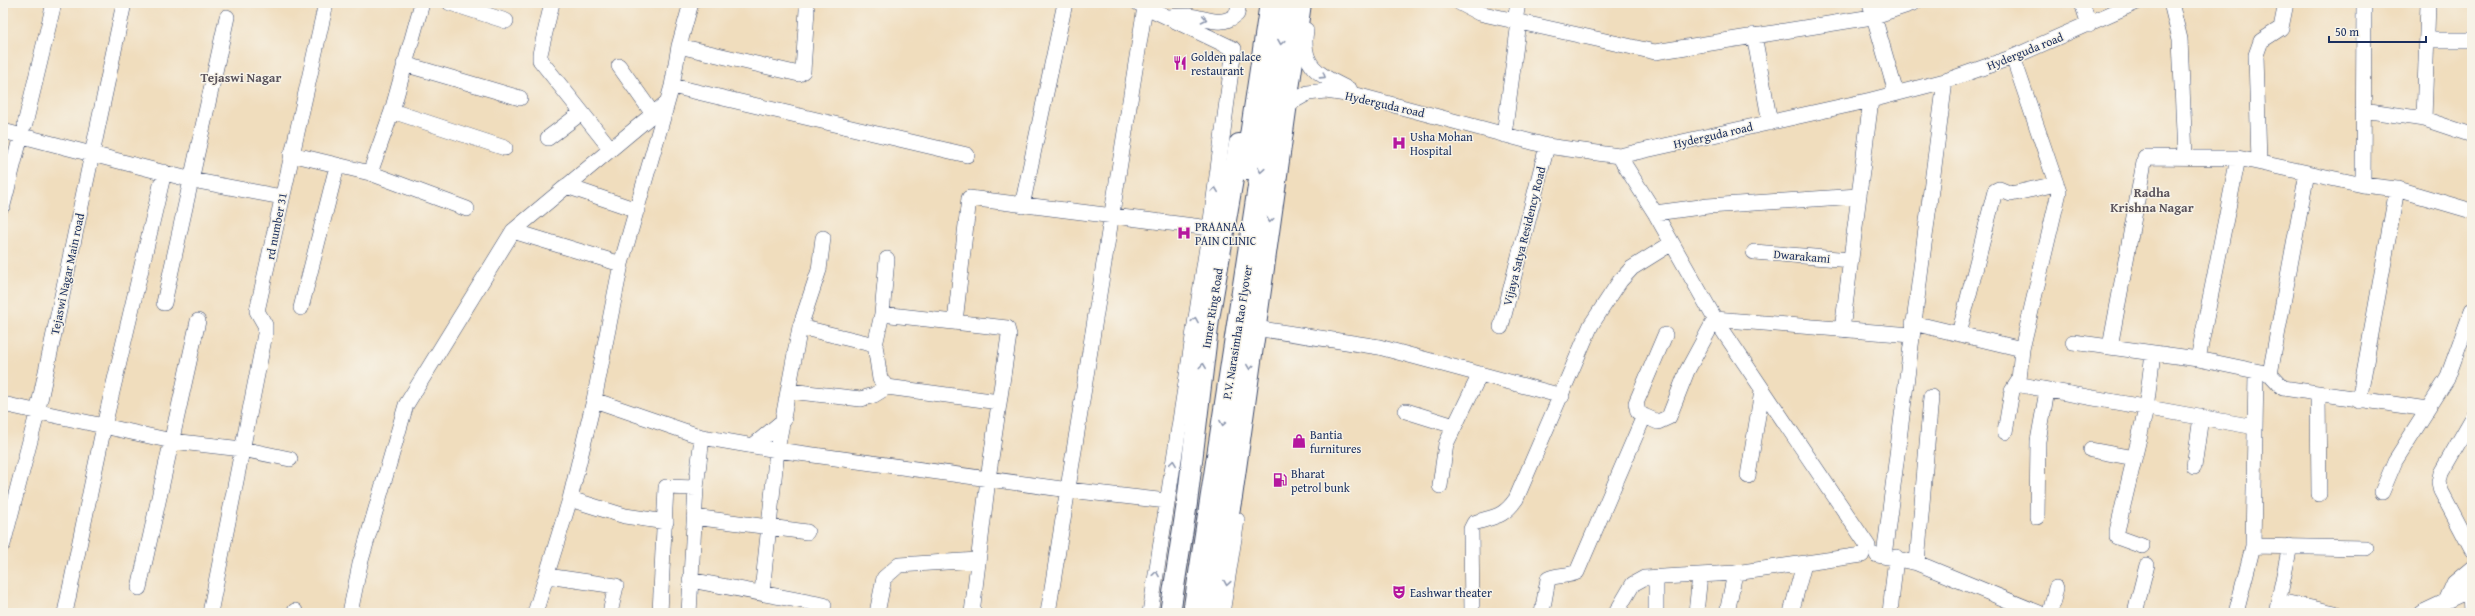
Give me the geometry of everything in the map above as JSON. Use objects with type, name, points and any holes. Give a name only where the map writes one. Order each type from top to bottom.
[{"type":"highway","name":"P.V. Narasimha Rao Flyover","points":[[1180,613],[1270,3]]},
{"type":"highway","name":"P.V. Narasimha Rao Flyover","points":[[1194,613],[1287,3]]},
{"type":"main road","name":"Inner Ring Road","points":[[1170,613],[1187,503],[1209,319],[1226,230],[1261,3]]},
{"type":"main road","points":[[1210,613],[1238,449],[1301,3]]},
{"type":"street","points":[[3,205],[54,3]]},
{"type":"street","name":"Tejaswi Nagar Main road","points":[[3,544],[37,414],[94,153],[124,3]]},
{"type":"street","name":"rd number 31","points":[[210,613],[265,334],[265,325],[257,311],[326,3]]},
{"type":"street","points":[[370,173],[392,111],[422,3]]},
{"type":"street","points":[[450,3],[506,21]]},
{"type":"street","points":[[552,3],[540,54],[540,60],[580,113],[610,148]]},
{"type":"street","points":[[1022,206],[1065,3]]},
{"type":"street","points":[[1165,17],[1190,16],[1220,22],[1230,20],[1237,14],[1239,3]]},
{"type":"street","points":[[1310,3],[1304,46],[1310,65],[1321,76],[1360,96]]},
{"type":"street","points":[[1460,3],[1479,13],[1655,52],[1754,35],[1871,10],[1914,3]]},
{"type":"street","points":[[1504,135],[1518,3]]},
{"type":"street","points":[[2082,3],[2088,25]]},
{"type":"street","name":"Hyderguda road","points":[[1286,111],[1292,102],[1308,93],[1326,92],[1360,96],[1547,146],[1619,156],[1871,100],[1945,81],[2013,57],[2135,3]]},
{"type":"street","points":[[2171,3],[2180,39],[2185,156]]},
{"type":"street","points":[[2259,162],[2256,55],[2261,41],[2281,28],[2286,3]]},
{"type":"street","points":[[2363,185],[2364,3]]},
{"type":"street","points":[[2424,119],[2428,40],[2428,3]]},
{"type":"street","points":[[535,613],[570,498],[594,400],[622,264],[665,104],[672,86],[679,46],[689,4]]},
{"type":"street","points":[[1048,613],[1069,490],[1141,5],[1234,49],[1210,228],[1150,613]]},
{"type":"street","points":[[679,46],[799,74],[803,71],[807,10]]},
{"type":"street","points":[[1871,10],[1896,93]]},
{"type":"street","points":[[164,303],[227,17]]},
{"type":"street","points":[[1754,35],[1770,123]]},
{"type":"street","points":[[2428,40],[2472,40]]},
{"type":"street","points":[[2005,432],[2012,391],[2019,380],[2022,349],[2059,192],[2013,57]]},
{"type":"street","points":[[404,64],[520,98]]},
{"type":"street","points":[[619,66],[653,114]]},
{"type":"street","points":[[1890,613],[1877,554],[1913,329],[1945,81]]},
{"type":"street","points":[[672,86],[967,155]]},
{"type":"street","points":[[1842,330],[1871,100]]},
{"type":"street","points":[[350,613],[360,564],[406,405],[512,231],[610,148],[665,104]]},
{"type":"street","points":[[2363,110],[2424,119],[2472,135]]},
{"type":"street","points":[[392,111],[505,148]]},
{"type":"street","points":[[548,138],[580,113]]},
{"type":"street","points":[[3,131],[23,130],[94,153],[192,180],[282,197]]},
{"type":"street","name":"Vijaya Satya Residency Road","points":[[1501,327],[1547,146]]},
{"type":"street","points":[[291,154],[370,173],[467,209]]},
{"type":"street","points":[[1619,156],[1655,213],[1715,319],[1762,391],[1877,554]]},
{"type":"street","points":[[2110,347],[2145,157],[2185,156],[2238,158],[2363,185],[2397,189],[2472,211]]},
{"type":"street","points":[[2198,359],[2238,158]]},
{"type":"street","points":[[301,308],[337,166]]},
{"type":"street","points":[[65,613],[104,426],[164,172]]},
{"type":"street","points":[[2236,613],[2253,546],[2255,428],[2263,374],[2307,174]]},
{"type":"street","points":[[1959,334],[1995,191],[1999,189],[2012,194],[2056,184]]},
{"type":"street","points":[[566,186],[637,210]]},
{"type":"street","points":[[2359,400],[2397,189]]},
{"type":"street","points":[[955,322],[964,196],[1022,206],[1110,215],[1210,228]]},
{"type":"street","points":[[1655,213],[1708,206],[1858,196]]},
{"type":"street","points":[[512,231],[622,264]]},
{"type":"street","points":[[762,592],[777,450],[784,420],[800,327],[820,270],[823,238]]},
{"type":"street","points":[[1472,613],[1470,529],[1474,523],[1499,517],[1508,510],[1516,499],[1562,396],[1591,325],[1620,281],[1632,268],[1672,243]]},
{"type":"street","name":"Dwarakami","points":[[1754,252],[1850,260]]},
{"type":"street","points":[[887,259],[882,314],[875,345],[880,379],[887,387]]},
{"type":"street","points":[[2382,492],[2395,462],[2427,409],[2447,380],[2472,310]]},
{"type":"street","points":[[882,314],[1007,328],[1009,335],[988,479],[972,613]]},
{"type":"street","points":[[1715,319],[1842,330],[1913,329],[1959,334],[2022,349]]},
{"type":"street","points":[[1665,335],[1636,403],[1638,412],[1658,422],[1669,417],[1687,372],[1715,319]]},
{"type":"street","points":[[139,588],[198,321]]},
{"type":"street","points":[[800,327],[875,345]]},
{"type":"street","points":[[1255,328],[1379,347],[1562,396]]},
{"type":"street","points":[[2073,342],[2198,359],[2263,374],[2283,388],[2427,409]]},
{"type":"street","points":[[2142,546],[2117,537],[2146,409],[2153,353]]},
{"type":"street","points":[[1440,486],[1446,444],[1480,374]]},
{"type":"street","points":[[2019,380],[2025,387],[2146,409],[2201,417],[2255,428]]},
{"type":"street","points":[[789,391],[861,399],[874,395],[887,387],[999,402]]},
{"type":"street","points":[[1748,476],[1762,391]]},
{"type":"street","points":[[2037,517],[2038,441],[2047,391]]},
{"type":"street","points":[[2318,394],[2319,494]]},
{"type":"street","points":[[1917,563],[1930,397]]},
{"type":"street","points":[[594,400],[702,437],[777,450],[1069,490],[1167,501]]},
{"type":"street","points":[[3,404],[37,414],[104,426],[172,442],[242,449],[290,459]]},
{"type":"street","points":[[1406,411],[1454,426]]},
{"type":"street","points":[[1542,613],[1548,579],[1555,575],[1570,575],[1577,572],[1644,416]]},
{"type":"street","points":[[2194,466],[2201,417]]},
{"type":"street","points":[[2472,419],[2441,473],[2439,482],[2441,491],[2472,550]]},
{"type":"street","points":[[754,445],[784,420]]},
{"type":"street","points":[[689,613],[696,488],[702,437]]},
{"type":"street","points":[[1222,613],[1246,469],[1238,449]]},
{"type":"street","points":[[2091,450],[2134,458]]},
{"type":"street","points":[[660,613],[666,522],[666,487],[696,488]]},
{"type":"street","points":[[570,498],[625,516],[666,522]]},
{"type":"street","points":[[694,517],[807,532]]},
{"type":"street","points":[[2253,546],[2366,548]]},
{"type":"street","points":[[2290,546],[2278,607],[2335,613]]},
{"type":"street","points":[[1616,613],[1634,584],[1644,578],[1735,573],[1877,554],[1917,563],[2039,613]]},
{"type":"street","points":[[877,613],[884,578],[899,565],[978,560]]},
{"type":"street","points":[[1791,613],[1804,564]]},
{"type":"street","points":[[2135,613],[2147,565]]},
{"type":"street","points":[[2446,601],[2454,583],[2466,572],[2471,590],[2471,613]]},
{"type":"street","points":[[1728,613],[1735,573]]},
{"type":"street","points":[[1696,613],[1700,575]]},
{"type":"street","points":[[547,576],[616,586],[614,612]]},
{"type":"street","points":[[1656,577],[1656,613]]},
{"type":"street","points":[[690,580],[762,592],[824,605]]},
{"type":"street","points":[[2050,613],[2056,588]]},
{"type":"street","points":[[2421,613],[2471,590]]},
{"type":"place","name":"Golden palace restaurant","points":[[1180,63]]},
{"type":"place","name":"Usha Mohan Hospital","points":[[1399,143]]},
{"type":"place","name":"PRAANAA PAIN CLINIC","points":[[1184,233]]},
{"type":"place","name":"Bantia furnitures","points":[[1299,441]]},
{"type":"place","name":"Bharat petrol bunk","points":[[1280,480]]},
{"type":"place","name":"Eashwar theater","points":[[1399,592]]},
{"type":"district","name":"Tejaswi Nagar","points":[[241,77]]},
{"type":"district","name":"Radha Krishna Nagar","points":[[2152,200]]}]
